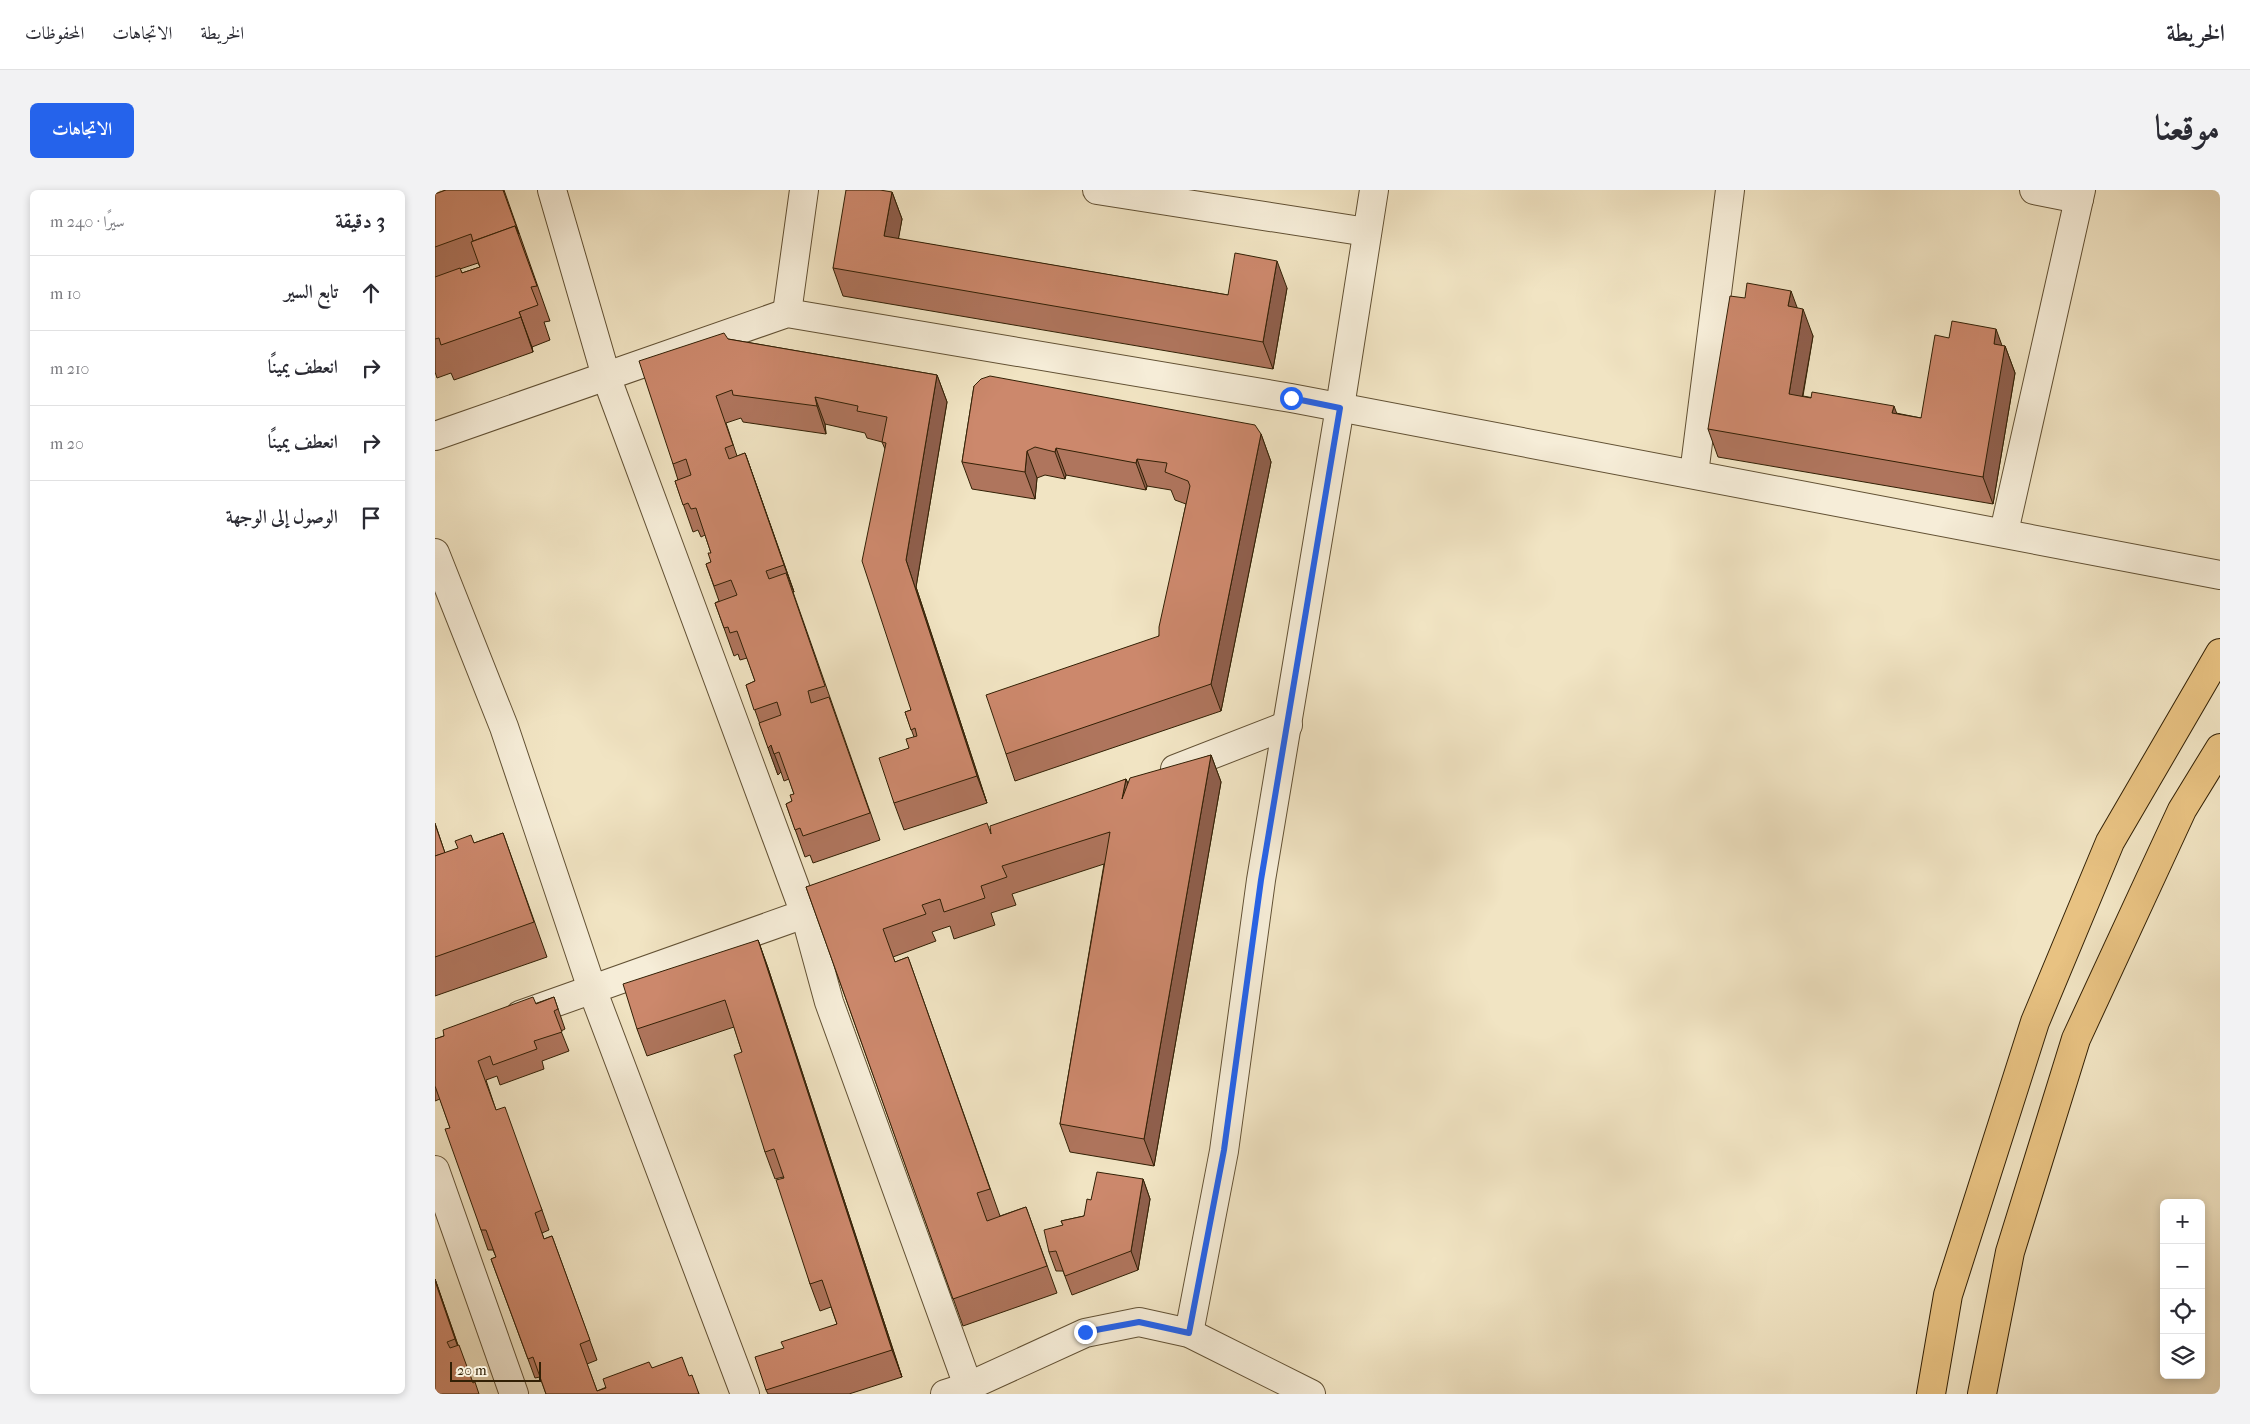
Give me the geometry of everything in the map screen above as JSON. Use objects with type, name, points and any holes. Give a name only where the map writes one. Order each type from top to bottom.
[{"type":"main road","points":[[1931,1394],[1948,1295],[2035,1022],[2110,842],[2220,653]]},
{"type":"main road","points":[[1982,1394],[2010,1252],[2076,1039],[2182,810],[2220,748]]},
{"type":"street","points":[[552,190],[606,376],[805,914],[829,1002],[961,1392],[1085,1332],[1139,1322],[1189,1333],[1311,1394]]},
{"type":"street","points":[[787,313],[804,190]]},
{"type":"street","points":[[1097,190],[1367,232]]},
{"type":"street","points":[[1189,1333],[1224,1150],[1261,880],[1340,408],[1373,190]]},
{"type":"street","points":[[1694,474],[1730,190]]},
{"type":"street","points":[[2004,532],[2080,194],[2034,190]]},
{"type":"street","points":[[435,436],[787,313],[1340,408],[2004,532],[2220,575]]},
{"type":"street","points":[[435,553],[504,727],[592,989],[745,1394]]},
{"type":"street","points":[[1148,779],[1287,725]]},
{"type":"street","points":[[500,1022],[805,914],[842,899]]},
{"type":"street","points":[[435,1170],[514,1394]]},
{"type":"building","points":[[446,190],[503,190],[519,234],[515,226],[473,241],[471,234],[435,247],[435,194]]},
{"type":"building","points":[[846,190],[892,192],[884,236],[1228,295],[1235,253],[1277,261],[1263,342],[833,268]]},
{"type":"building","points":[[515,226],[537,286],[531,287],[538,305],[519,312],[521,317],[441,345],[439,338],[435,339],[435,277],[460,268],[462,273],[480,267],[471,242]]},
{"type":"building","points":[[1747,283],[1791,291],[1788,306],[1803,309],[1789,394],[1811,398],[1812,392],[1894,406],[1892,413],[1921,418],[1935,335],[1949,338],[1952,321],[1996,329],[1994,344],[2005,346],[1983,477],[1708,429],[1730,296],[1745,298]]},
{"type":"building","points":[[724,333],[728,339],[937,375],[906,560],[977,776],[894,803],[879,758],[909,748],[906,739],[917,736],[915,728],[911,730],[905,712],[911,710],[862,561],[886,443],[882,442],[887,417],[857,411],[858,406],[815,397],[817,406],[733,395],[732,390],[716,396],[733,445],[725,448],[729,459],[745,453],[784,565],[766,571],[769,579],[786,573],[825,686],[808,691],[811,703],[829,697],[870,813],[803,836],[800,828],[795,830],[786,804],[792,801],[790,795],[794,794],[779,752],[774,754],[771,745],[768,748],[759,723],[781,715],[777,702],[754,710],[746,685],[755,681],[737,631],[730,633],[728,627],[724,628],[715,603],[737,595],[731,580],[714,586],[706,564],[711,562],[708,553],[711,553],[696,508],[691,509],[688,503],[683,505],[675,481],[691,475],[686,459],[673,464],[639,361]]},
{"type":"building","points":[[990,376],[1255,425],[1261,434],[1211,684],[1006,754],[986,695],[1159,636],[1159,627],[1190,486],[1188,481],[1165,472],[1167,463],[1137,459],[1136,463],[1056,448],[1055,452],[1035,447],[1027,451],[1025,472],[962,462],[974,386],[981,379]]},
{"type":"building","points":[[1211,755],[1144,1139],[1060,1124],[1110,832],[1002,866],[1007,877],[981,886],[985,898],[944,912],[940,899],[922,905],[926,914],[883,929],[895,962],[908,957],[990,1189],[977,1193],[987,1221],[1026,1207],[1047,1266],[953,1299],[806,887],[987,823],[991,834],[990,826],[1126,779],[1122,799],[1130,778]]},
{"type":"building","points":[[435,824],[445,853],[435,856]]},
{"type":"building","points":[[503,833],[534,922],[435,957],[435,856],[458,848],[455,841],[471,835],[474,843]]},
{"type":"building","points":[[758,940],[892,1350],[766,1390],[755,1357],[784,1348],[781,1342],[837,1324],[822,1280],[810,1284],[776,1180],[784,1178],[774,1149],[765,1152],[734,1055],[742,1052],[725,1000],[637,1029],[623,984]]},
{"type":"building","points":[[533,997],[536,1004],[554,997],[558,1009],[554,1011],[562,1032],[534,1041],[537,1049],[493,1065],[490,1056],[478,1061],[496,1110],[505,1107],[542,1210],[535,1213],[544,1239],[552,1236],[590,1340],[580,1344],[597,1391],[606,1388],[603,1379],[649,1362],[652,1368],[682,1357],[689,1376],[692,1375],[699,1394],[546,1394],[533,1357],[528,1359],[491,1259],[496,1257],[486,1230],[481,1230],[445,1129],[450,1128],[435,1086],[435,1039],[444,1036],[443,1030]]},
{"type":"building","points":[[1097,1172],[1143,1179],[1131,1251],[1065,1276],[1056,1251],[1049,1252],[1044,1230],[1063,1225],[1061,1221],[1084,1216],[1087,1199],[1091,1200]]},
{"type":"building","points":[[435,1281],[455,1339],[447,1342],[450,1348],[459,1345],[479,1394],[435,1394]]},
{"type":"route","points":[[1085,1332],[1139,1322],[1189,1333],[1224,1150],[1261,880],[1340,408],[1291,398]]}]
